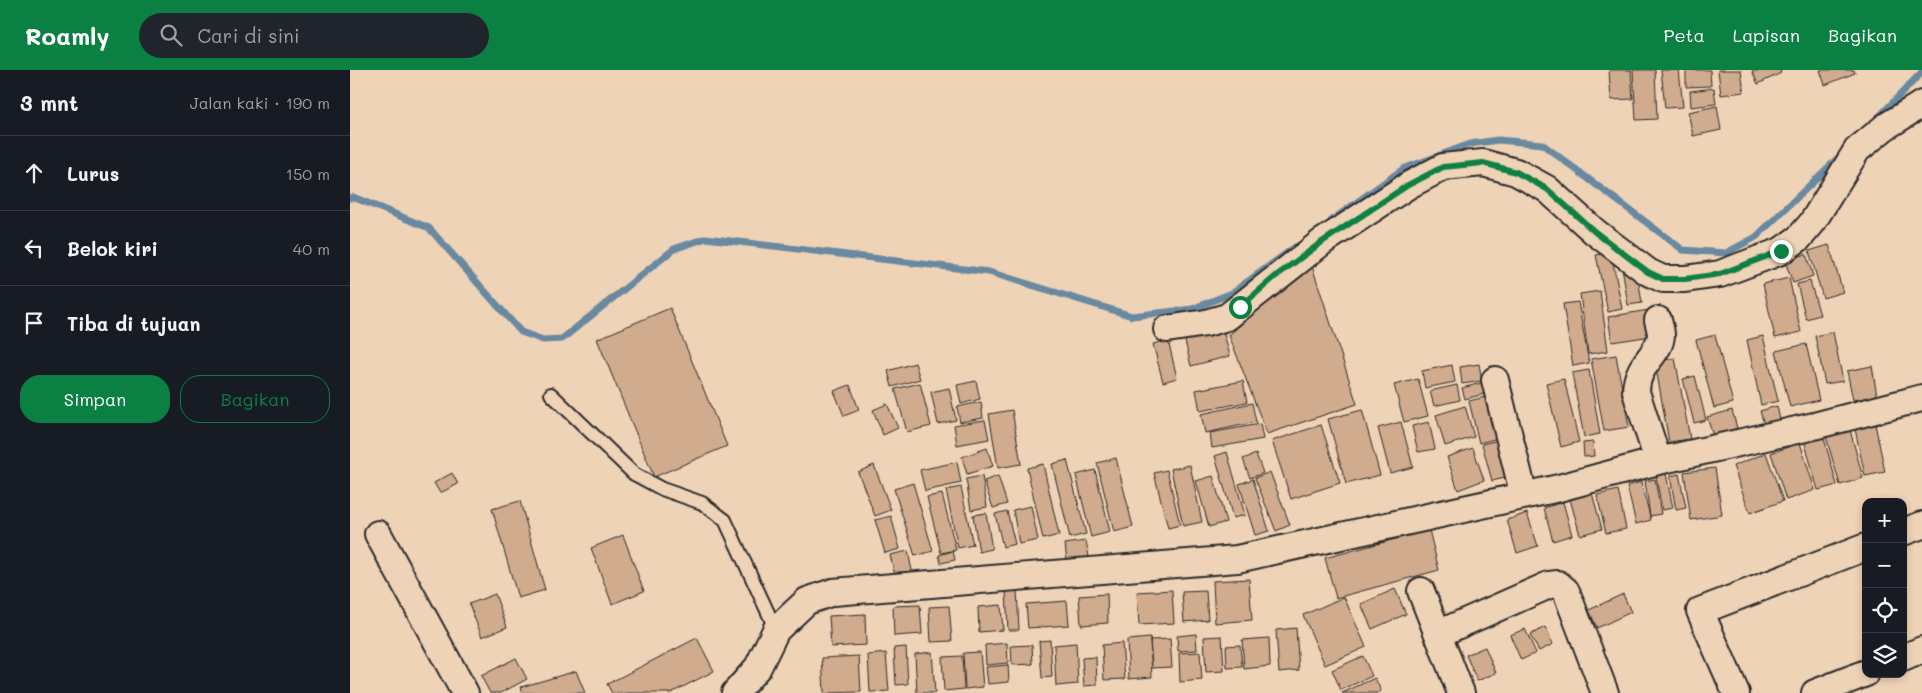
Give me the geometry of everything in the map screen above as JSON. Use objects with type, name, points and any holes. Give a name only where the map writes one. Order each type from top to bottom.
[{"type":"street","points":[[1167,330],[1206,323],[1227,316],[1322,242],[1408,185],[1443,167],[1483,163],[1516,172],[1547,189],[1595,232],[1648,272],[1663,279],[1685,279],[1720,274],[1781,251],[1798,238],[1812,223],[1857,150],[1884,128],[1922,104]]},
{"type":"street","points":[[1658,320],[1661,336],[1658,345],[1639,372],[1636,381],[1636,392],[1658,460]]},
{"type":"street","points":[[1495,380],[1524,496]]},
{"type":"street","points":[[735,693],[758,667],[776,630],[807,601],[833,592],[1237,559],[1524,496],[1658,460],[1810,426],[1922,398]]},
{"type":"street","points":[[1907,531],[1922,525]]},
{"type":"street","points":[[378,534],[465,693]]},
{"type":"street","points":[[1736,693],[1700,611],[1862,549]]},
{"type":"street","points":[[1438,634],[1549,585],[1558,584],[1566,591],[1605,693]]},
{"type":"street","points":[[1421,591],[1462,693]]},
{"type":"street","points":[[1907,656],[1922,650]]},
{"type":"street","points":[[1815,693],[1862,675]]},
{"type":"lane","points":[[551,394],[634,474],[662,489],[702,503],[725,520],[776,630]]},
{"type":"building","points":[[1609,70],[1631,70],[1633,99],[1611,100]]},
{"type":"building","points":[[1633,70],[1655,70],[1657,119],[1636,120]]},
{"type":"building","points":[[1661,70],[1679,70],[1683,107],[1665,108]]},
{"type":"building","points":[[1686,70],[1710,70],[1711,86],[1686,87]]},
{"type":"building","points":[[1718,70],[1741,70],[1744,92],[1721,95]]},
{"type":"building","points":[[1780,70],[1781,73],[1758,84],[1752,71]]},
{"type":"building","points":[[1820,70],[1854,70],[1855,73],[1825,85]]},
{"type":"building","points":[[1714,88],[1716,104],[1691,107],[1690,91]]},
{"type":"building","points":[[1717,106],[1721,130],[1693,136],[1688,112]]},
{"type":"building","points":[[1829,245],[1843,292],[1823,298],[1809,251]]},
{"type":"building","points":[[1611,252],[1622,309],[1608,312],[1596,255]]},
{"type":"building","points":[[1806,254],[1813,276],[1793,283],[1785,261]]},
{"type":"building","points":[[1311,263],[1357,404],[1267,434],[1229,335]]},
{"type":"building","points":[[1636,265],[1642,303],[1628,305],[1622,267]]},
{"type":"building","points":[[1789,278],[1801,332],[1775,338],[1763,284]]},
{"type":"building","points":[[1810,281],[1820,315],[1806,319],[1797,284]]},
{"type":"building","points":[[1600,291],[1608,351],[1588,354],[1580,294]]},
{"type":"building","points":[[1578,302],[1589,363],[1573,366],[1563,304]]},
{"type":"building","points":[[670,308],[727,446],[654,477],[597,339]]},
{"type":"building","points":[[1654,309],[1658,335],[1612,342],[1608,317]]},
{"type":"building","points":[[1222,326],[1230,356],[1191,366],[1184,337]]},
{"type":"building","points":[[1833,332],[1843,381],[1825,384],[1815,336]]},
{"type":"building","points":[[1715,335],[1733,403],[1714,408],[1696,340]]},
{"type":"building","points":[[1763,336],[1778,401],[1761,405],[1747,340]]},
{"type":"building","points":[[1168,340],[1177,378],[1163,382],[1153,344]]},
{"type":"building","points":[[1806,344],[1819,400],[1790,407],[1776,351]]},
{"type":"building","points":[[1616,355],[1629,427],[1604,431],[1591,359]]},
{"type":"building","points":[[1675,358],[1690,439],[1669,442],[1655,362]]},
{"type":"building","points":[[915,363],[920,379],[892,387],[888,371]]},
{"type":"building","points":[[1479,364],[1482,381],[1462,384],[1460,367]]},
{"type":"building","points":[[1452,365],[1455,382],[1425,388],[1422,371]]},
{"type":"building","points":[[1872,366],[1877,396],[1853,400],[1847,371]]},
{"type":"building","points":[[1589,370],[1600,434],[1584,437],[1572,373]]},
{"type":"building","points":[[1695,376],[1706,420],[1694,423],[1683,379]]},
{"type":"building","points":[[1418,379],[1428,416],[1404,422],[1394,385]]},
{"type":"building","points":[[1564,379],[1579,442],[1561,447],[1546,383]]},
{"type":"building","points":[[976,381],[980,399],[961,404],[957,385]]},
{"type":"building","points":[[1243,381],[1247,402],[1200,411],[1196,390]]},
{"type":"building","points":[[1489,381],[1492,392],[1465,399],[1462,388]]},
{"type":"building","points":[[920,383],[931,426],[907,432],[895,389]]},
{"type":"building","points":[[850,385],[859,410],[844,416],[834,391]]},
{"type":"building","points":[[1457,385],[1460,400],[1434,406],[1430,391]]},
{"type":"building","points":[[949,388],[956,420],[938,424],[931,392]]},
{"type":"building","points":[[1493,395],[1502,437],[1479,443],[1469,401]]},
{"type":"building","points":[[981,402],[983,418],[960,422],[957,407]]},
{"type":"building","points":[[1252,403],[1256,422],[1205,433],[1201,414]]},
{"type":"building","points":[[887,404],[898,428],[883,435],[873,410]]},
{"type":"building","points":[[1465,406],[1474,437],[1445,446],[1436,415]]},
{"type":"building","points":[[1777,406],[1780,420],[1764,424],[1760,411]]},
{"type":"building","points":[[1012,410],[1021,464],[998,468],[989,414]]},
{"type":"building","points":[[1362,410],[1380,475],[1346,484],[1328,419]]},
{"type":"building","points":[[1732,410],[1737,428],[1713,436],[1707,417]]},
{"type":"building","points":[[985,420],[989,439],[957,445],[954,425]]},
{"type":"building","points":[[1401,422],[1413,467],[1390,473],[1378,428]]},
{"type":"building","points":[[1429,422],[1435,449],[1418,452],[1412,426]]},
{"type":"building","points":[[1260,424],[1263,439],[1212,448],[1210,433]]},
{"type":"building","points":[[1875,424],[1885,472],[1865,476],[1855,429]]},
{"type":"building","points":[[1321,425],[1340,483],[1291,499],[1272,441]]},
{"type":"building","points":[[1850,430],[1863,478],[1840,485],[1826,437]]},
{"type":"building","points":[[1823,435],[1837,485],[1818,490],[1804,440]]},
{"type":"building","points":[[1499,440],[1509,477],[1492,481],[1482,444]]},
{"type":"building","points":[[1593,442],[1594,456],[1584,457],[1583,443]]},
{"type":"building","points":[[1800,443],[1815,490],[1786,500],[1771,453]]},
{"type":"building","points":[[987,448],[993,466],[967,474],[962,457]]},
{"type":"building","points":[[1473,448],[1484,480],[1458,490],[1447,457]]},
{"type":"building","points":[[1227,452],[1245,515],[1233,518],[1215,456]]},
{"type":"building","points":[[1766,453],[1783,501],[1750,513],[1733,466]]},
{"type":"building","points":[[1256,454],[1263,473],[1250,478],[1243,459]]},
{"type":"building","points":[[1116,458],[1133,527],[1114,532],[1097,463]]},
{"type":"building","points":[[1067,460],[1086,534],[1070,538],[1052,464]]},
{"type":"building","points":[[957,462],[961,483],[925,491],[920,470]]},
{"type":"building","points":[[1043,464],[1059,535],[1043,539],[1027,468]]},
{"type":"building","points":[[874,465],[891,510],[875,516],[858,472]]},
{"type":"building","points":[[1190,465],[1202,522],[1183,526],[1171,469]]},
{"type":"building","points":[[1715,468],[1722,515],[1691,520],[1684,472]]},
{"type":"building","points":[[1095,470],[1110,532],[1091,537],[1076,475]]},
{"type":"building","points":[[1167,470],[1180,525],[1168,528],[1154,473]]},
{"type":"building","points":[[1270,472],[1290,525],[1276,531],[1255,478]]},
{"type":"building","points":[[452,473],[458,484],[440,493],[434,483]]},
{"type":"building","points":[[1666,474],[1673,508],[1662,510],[1656,476]]},
{"type":"building","points":[[1679,474],[1686,508],[1676,510],[1670,476]]},
{"type":"building","points":[[982,476],[987,507],[971,510],[966,479]]},
{"type":"building","points":[[998,476],[1007,504],[993,508],[984,481]]},
{"type":"building","points":[[1213,476],[1226,522],[1209,527],[1196,481]]},
{"type":"building","points":[[1253,479],[1269,531],[1255,535],[1239,484]]},
{"type":"building","points":[[1655,479],[1661,514],[1650,516],[1645,481]]},
{"type":"building","points":[[1641,482],[1651,520],[1636,524],[1627,486]]},
{"type":"building","points":[[913,483],[933,551],[915,556],[894,489]]},
{"type":"building","points":[[961,487],[973,545],[958,548],[946,490]]},
{"type":"building","points":[[1618,490],[1626,529],[1606,533],[1597,495]]},
{"type":"building","points":[[1592,493],[1602,529],[1580,535],[1570,499]]},
{"type":"building","points":[[942,494],[956,550],[941,553],[927,497]]},
{"type":"building","points":[[520,501],[545,590],[518,598],[492,509]]},
{"type":"building","points":[[1563,502],[1572,535],[1553,541],[1544,508]]},
{"type":"building","points":[[1031,506],[1038,540],[1019,544],[1013,510]]},
{"type":"building","points":[[1007,511],[1015,544],[1003,547],[995,514]]},
{"type":"building","points":[[986,513],[992,549],[979,552],[973,515]]},
{"type":"building","points":[[1527,513],[1538,546],[1517,553],[1507,520]]},
{"type":"building","points":[[891,516],[900,549],[885,553],[875,520]]},
{"type":"building","points":[[1429,530],[1439,570],[1336,598],[1325,558]]},
{"type":"building","points":[[623,535],[644,591],[612,604],[591,548]]},
{"type":"building","points":[[1086,541],[1089,557],[1067,561],[1065,544]]},
{"type":"building","points":[[908,551],[912,571],[895,575],[890,555]]},
{"type":"building","points":[[953,551],[955,560],[941,563],[939,555]]},
{"type":"building","points":[[1249,579],[1252,620],[1215,623],[1213,581]]},
{"type":"building","points":[[1395,589],[1406,614],[1372,629],[1361,604]]},
{"type":"building","points":[[1017,590],[1019,630],[1008,630],[1006,591]]},
{"type":"building","points":[[1172,590],[1174,623],[1139,625],[1137,592]]},
{"type":"building","points":[[1206,591],[1208,620],[1184,622],[1182,592]]},
{"type":"building","points":[[495,594],[507,627],[482,637],[469,604]]},
{"type":"building","points":[[1107,594],[1108,623],[1081,625],[1079,596]]},
{"type":"building","points":[[1623,594],[1631,612],[1597,628],[1589,610]]},
{"type":"building","points":[[1344,597],[1366,647],[1325,665],[1303,615]]},
{"type":"building","points":[[1067,601],[1069,625],[1028,628],[1026,604]]},
{"type":"building","points":[[920,605],[922,634],[894,636],[893,606]]},
{"type":"building","points":[[1001,605],[1003,630],[979,632],[978,607]]},
{"type":"building","points":[[949,606],[952,641],[931,642],[929,607]]},
{"type":"building","points":[[865,614],[866,645],[831,647],[829,616]]},
{"type":"building","points":[[1545,627],[1553,644],[1539,651],[1530,635]]},
{"type":"building","points":[[1296,628],[1299,670],[1279,672],[1276,630]]},
{"type":"building","points":[[1525,629],[1536,653],[1521,660],[1510,635]]},
{"type":"building","points":[[1196,634],[1197,650],[1178,651],[1177,636]]},
{"type":"building","points":[[1222,636],[1224,671],[1206,672],[1204,637]]},
{"type":"building","points":[[697,638],[714,671],[671,693],[612,693],[607,684]]},
{"type":"building","points":[[1150,638],[1152,677],[1129,679],[1127,640]]},
{"type":"building","points":[[1269,638],[1270,666],[1244,669],[1242,640]]},
{"type":"building","points":[[1170,639],[1172,667],[1152,668],[1150,640]]},
{"type":"building","points":[[1050,640],[1052,677],[1042,678],[1039,641]]},
{"type":"building","points":[[1007,643],[1008,663],[986,665],[985,645]]},
{"type":"building","points":[[1076,643],[1078,684],[1056,686],[1054,645]]},
{"type":"building","points":[[1122,643],[1125,679],[1104,680],[1102,645]]},
{"type":"building","points":[[1032,645],[1033,664],[1012,665],[1011,646]]},
{"type":"building","points":[[1240,645],[1242,667],[1227,668],[1226,646]]},
{"type":"building","points":[[906,647],[908,684],[896,685],[894,648]]},
{"type":"building","points":[[1485,647],[1496,673],[1477,681],[1466,655]]},
{"type":"building","points":[[932,652],[935,693],[917,693],[915,654]]},
{"type":"building","points":[[980,652],[983,687],[965,689],[963,653]]},
{"type":"building","points":[[1200,652],[1202,680],[1180,682],[1179,653]]},
{"type":"building","points":[[886,653],[889,691],[870,692],[868,655]]},
{"type":"building","points":[[859,656],[861,692],[824,693],[822,658]]},
{"type":"building","points":[[962,656],[964,689],[944,691],[942,657]]},
{"type":"building","points":[[1363,656],[1372,676],[1341,690],[1332,670]]},
{"type":"building","points":[[1096,657],[1097,685],[1084,686],[1082,658]]},
{"type":"building","points":[[516,658],[527,679],[501,693],[490,693],[481,676]]},
{"type":"building","points":[[1008,665],[1009,682],[988,684],[986,667]]},
{"type":"building","points":[[576,671],[585,693],[523,693],[521,687]]},
{"type":"building","points":[[1375,678],[1381,691],[1377,693],[1342,693]]},
{"type":"waterway","points":[[1877,119],[1922,72]]},
{"type":"waterway","points":[[1332,220],[1403,169],[1470,144],[1498,140],[1542,144],[1683,250],[1726,253],[1756,237],[1840,156]]},
{"type":"waterway","points":[[350,198],[353,197],[429,228],[521,332],[543,340],[562,339],[674,249],[706,238],[989,272],[1132,316],[1192,309],[1232,293],[1295,247]]},
{"type":"route","points":[[1240,307],[1276,276],[1322,242],[1408,185],[1443,167],[1483,163],[1516,172],[1547,189],[1595,232],[1648,272],[1663,279],[1685,279],[1720,274],[1781,251]]}]
